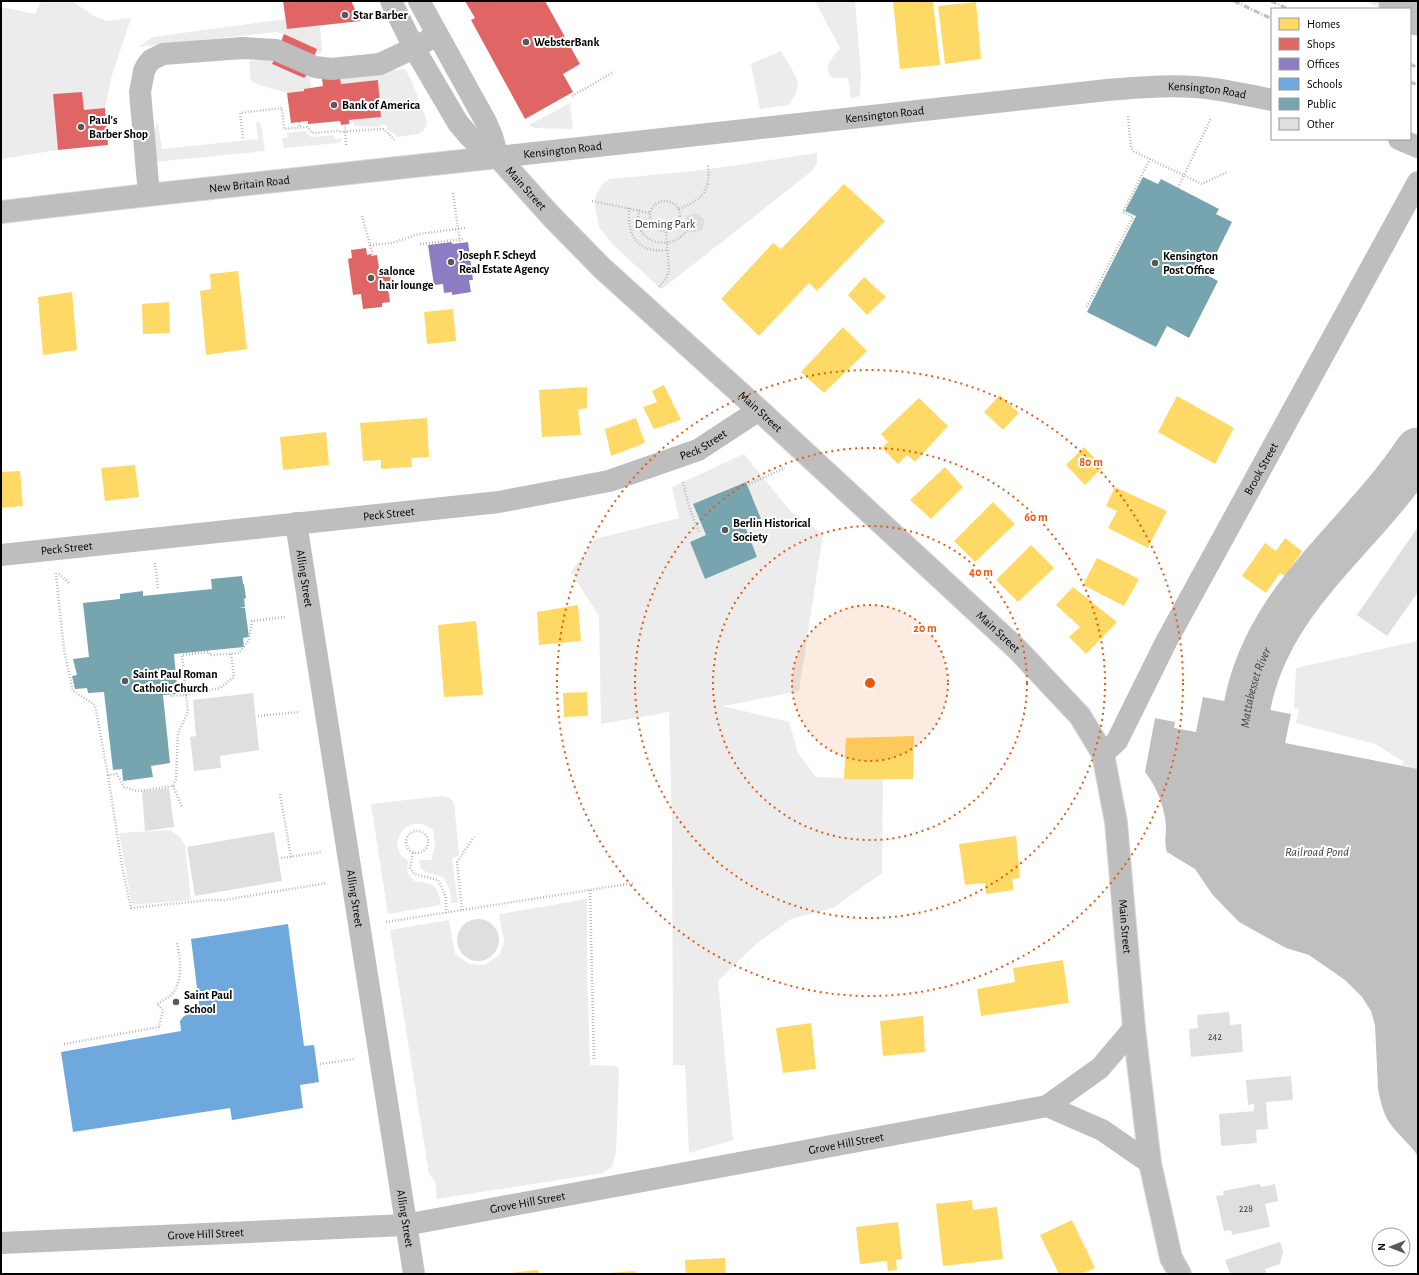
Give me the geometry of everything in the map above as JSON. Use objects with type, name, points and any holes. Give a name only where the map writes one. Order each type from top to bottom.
[{"type":"street","name":"Main Street","points":[[391,1],[414,48],[458,123],[470,138],[498,157],[551,216],[602,268],[759,410],[1016,649],[1080,716],[1103,754],[1116,822],[1134,1028],[1150,1163],[1171,1258],[1180,1274]]},
{"type":"street","name":"Main Street","points":[[419,1],[486,122],[498,157]]},
{"type":"street","points":[[149,195],[140,92],[144,71],[151,60],[156,57],[164,54],[243,48],[276,50],[315,67],[331,69],[380,64],[437,35]]},
{"type":"street","name":"Kensington Road","points":[[498,157],[1107,90],[1156,87],[1214,89],[1271,100]]},
{"type":"street","points":[[1400,140],[1418,147]]},
{"type":"street","name":"New Britain Road","points":[[1,212],[498,157]]},
{"type":"street","name":"Brook Street","points":[[1103,754],[1118,741],[1166,642],[1418,182]]},
{"type":"street","name":"Peck Street","points":[[1,555],[499,502],[609,482],[698,450],[759,410]]},
{"type":"street","name":"Alling Street","points":[[296,523],[405,1225],[414,1274]]},
{"type":"street","name":"Grove Hill Street","points":[[1,1243],[405,1225],[1047,1106],[1100,1068],[1134,1028]]},
{"type":"street","points":[[1047,1106],[1102,1130],[1150,1163]]},
{"type":"path","points":[[572,96],[614,72]]},
{"type":"path","points":[[243,138],[240,113],[282,108],[284,129],[307,127],[312,133],[383,129],[394,140]]},
{"type":"path","points":[[1128,116],[1130,147],[1133,151],[1202,184],[1227,172]]},
{"type":"path","points":[[1178,188],[1211,118]]},
{"type":"path","points":[[299,122],[300,127]]},
{"type":"path","points":[[345,125],[346,145]]},
{"type":"path","points":[[1087,307],[1133,217],[1123,212],[1150,159]]},
{"type":"path","points":[[679,209],[695,202],[705,192],[709,176],[708,165]]},
{"type":"path","points":[[453,193],[460,242]]},
{"type":"path","points":[[664,200],[673,203],[679,209],[681,215],[678,225],[674,229],[666,232],[658,230],[654,227],[649,217],[655,204],[664,200]]},
{"type":"path","points":[[592,201],[650,213]]},
{"type":"path","points":[[628,208],[629,229],[639,244],[646,249],[653,251],[668,250]]},
{"type":"path","points":[[638,210],[639,227],[646,237],[653,241],[667,243],[680,238],[688,230]]},
{"type":"path","points":[[362,216],[373,256]]},
{"type":"path","points":[[370,244],[392,243],[419,234],[465,228]]},
{"type":"path","points":[[658,289],[668,274],[666,232]]},
{"type":"path","points":[[420,244],[460,242],[464,239]]},
{"type":"path","points":[[749,484],[785,467]]},
{"type":"path","points":[[682,475],[688,507],[699,532]]},
{"type":"path","points":[[155,561],[158,589]]},
{"type":"path","points":[[69,583],[56,571],[64,650],[73,691],[95,705],[108,775],[122,866],[131,908],[209,900],[224,900],[327,883]]},
{"type":"path","points":[[182,807],[173,786],[176,780],[178,733],[188,712],[182,655],[209,652],[210,655],[239,653],[249,640],[252,621],[285,617]]},
{"type":"path","points":[[170,696],[186,695],[220,688],[234,677],[231,654]]},
{"type":"path","points":[[258,716],[300,712]]},
{"type":"path","points":[[108,775],[117,774],[124,787],[137,791],[173,786]]},
{"type":"path","points":[[280,794],[290,857]]},
{"type":"path","points":[[415,830],[419,830],[425,834],[428,845],[427,848],[421,853],[413,852],[407,848],[405,840],[408,834],[415,830]]},
{"type":"path","points":[[462,910],[457,862],[474,837]]},
{"type":"path","points":[[280,858],[322,852]]},
{"type":"path","points":[[413,852],[410,868],[414,874],[438,880],[446,897],[446,913]]},
{"type":"path","points":[[386,922],[634,883]]},
{"type":"path","points":[[590,890],[594,1061]]},
{"type":"path","points":[[64,1044],[159,1028],[164,1010],[157,1004],[172,994],[180,978],[180,960],[177,942]]},
{"type":"path","points":[[320,1064],[355,1059]]},
{"type":"green space","points":[[41,1],[72,1],[94,16],[107,21],[131,18],[112,75],[105,108],[84,110],[82,92],[53,94],[58,150],[1,159],[1,7],[35,14]]},
{"type":"green space","points":[[815,1],[855,1],[861,73],[860,96],[851,98],[848,78],[832,78],[829,74],[829,63],[840,48]]},
{"type":"green space","points":[[1366,1],[1418,1],[1418,27],[1411,24],[1411,8],[1380,8]]},
{"type":"green space","points":[[286,19],[287,29],[320,26],[321,53],[314,54],[316,49],[284,34],[276,32],[139,47],[153,37]]},
{"type":"green space","points":[[781,51],[796,77],[798,85],[797,90],[789,105],[760,109],[751,64]]},
{"type":"green space","points":[[273,59],[272,64],[304,78],[307,75],[310,77],[311,88],[304,89],[304,91],[287,93],[259,85],[251,81],[249,61]]},
{"type":"green space","points":[[405,69],[426,118],[427,123],[424,130],[418,134],[398,137],[387,129],[387,125],[380,125],[380,127],[354,126],[352,120],[381,116],[378,80],[341,84],[339,76]]},
{"type":"green space","points":[[570,103],[573,129],[535,128],[529,125]]},
{"type":"green space","points":[[256,121],[261,125],[265,151],[154,162],[152,147],[153,132],[158,123],[162,149],[258,139]]},
{"type":"green space","points":[[305,131],[311,137],[334,135],[335,139],[341,138],[342,140],[338,143],[284,148],[282,138],[288,137],[287,133]]},
{"type":"green space","name":"Deming Park","points":[[817,153],[817,163],[812,171],[662,289],[612,244],[599,227],[595,206],[596,195],[602,184],[610,179],[703,170]]},
{"type":"green space","points":[[744,454],[791,512],[823,534],[799,691],[723,706],[789,722],[798,753],[816,777],[883,779],[882,873],[833,908],[791,919],[756,944],[718,981],[733,1140],[689,1153],[685,1065],[673,1065],[672,827],[669,712],[601,724],[599,616],[571,572],[595,539],[679,518],[672,487]],"holes":[[[746,482],[761,519],[745,526],[757,557],[705,579],[690,542],[706,535],[693,504]]]},
{"type":"green space","points":[[1418,641],[1418,769],[1402,765],[1403,761],[1375,744],[1296,723],[1299,709],[1294,708],[1296,668]]},
{"type":"green space","points":[[442,796],[450,798],[454,803],[459,855],[452,858],[458,903],[451,903],[450,890],[443,877],[428,873],[421,869],[419,860],[431,860],[435,846],[433,830],[422,824],[416,824],[410,825],[401,833],[398,849],[401,855],[408,861],[407,872],[414,881],[431,884],[434,886],[438,893],[441,905],[388,914],[371,804]]},
{"type":"green space","points":[[170,830],[179,836],[185,845],[191,900],[132,905],[119,833]]},
{"type":"green space","points":[[587,899],[587,973],[590,1065],[617,1066],[619,1070],[616,1152],[612,1167],[603,1173],[437,1199],[435,1181],[429,1174],[390,930],[449,920],[455,954],[469,964],[485,965],[500,954],[504,941],[499,914]]},
{"type":"water","name":"Railroad Pond","points":[[1203,697],[1291,714],[1285,743],[1418,769],[1418,1156],[1392,1126],[1383,1110],[1378,1089],[1375,1025],[1371,1011],[1362,997],[1345,980],[1309,955],[1286,948],[1239,922],[1212,894],[1195,869],[1167,852],[1165,843],[1166,827],[1162,805],[1157,791],[1145,772],[1155,718],[1175,722],[1174,728],[1196,732]]},
{"type":"building: Homes","points":[[893,1],[933,1],[940,65],[900,69]]},
{"type":"building: Homes","points":[[976,2],[981,59],[945,64],[938,6]]},
{"type":"building: Homes","points":[[844,184],[885,221],[817,291],[809,283],[759,336],[721,299],[773,243],[781,249]]},
{"type":"building: Homes","points":[[238,271],[247,349],[206,355],[200,291],[211,289],[210,274]]},
{"type":"building: Homes","points":[[864,277],[886,297],[867,315],[848,295]]},
{"type":"building: Homes","points":[[72,292],[77,350],[43,355],[38,297]]},
{"type":"building: Homes","points":[[169,302],[170,333],[143,334],[142,304]]},
{"type":"building: Homes","points":[[453,309],[456,341],[427,344],[424,312]]},
{"type":"building: Homes","points":[[843,327],[867,351],[824,393],[801,372]]},
{"type":"building: Homes","points":[[664,385],[681,420],[654,429],[643,407],[657,402],[652,391]]},
{"type":"building: Homes","points":[[587,387],[587,408],[578,410],[581,435],[542,437],[539,390]]},
{"type":"building: Homes","points":[[1000,395],[1019,413],[1003,430],[984,412]]},
{"type":"building: Homes","points":[[1177,396],[1234,428],[1215,464],[1158,432]]},
{"type":"building: Homes","points":[[919,398],[948,426],[915,462],[907,455],[898,464],[882,448],[888,442],[881,434]]},
{"type":"building: Homes","points":[[427,418],[429,457],[411,458],[412,467],[381,469],[381,460],[363,461],[360,423]]},
{"type":"building: Homes","points":[[636,418],[645,443],[611,456],[605,429]]},
{"type":"building: Homes","points":[[326,432],[329,465],[283,470],[280,437]]},
{"type":"building: Homes","points":[[1084,447],[1103,467],[1085,485],[1066,465]]},
{"type":"building: Homes","points":[[135,465],[139,497],[105,501],[101,468]]},
{"type":"building: Homes","points":[[945,467],[963,487],[931,519],[910,500]]},
{"type":"building: Homes","points":[[20,471],[23,506],[1,508],[1,472]]},
{"type":"building: Homes","points":[[1115,487],[1167,511],[1148,548],[1108,528],[1117,511],[1106,506]]},
{"type":"building: Homes","points":[[993,502],[1015,524],[975,562],[954,541]]},
{"type":"building: Homes","points":[[1285,538],[1302,551],[1285,576],[1280,573],[1266,593],[1242,576],[1265,543],[1276,551]]},
{"type":"building: Homes","points":[[1031,545],[1054,568],[1018,602],[996,580]]},
{"type":"building: Homes","points":[[1097,558],[1139,579],[1124,606],[1083,585]]},
{"type":"building: Homes","points":[[1073,587],[1117,622],[1086,654],[1069,637],[1080,627],[1056,605]]},
{"type":"building: Homes","points":[[578,605],[581,641],[539,645],[537,612]]},
{"type":"building: Homes","points":[[476,621],[483,695],[444,697],[438,625]]},
{"type":"building: Homes","points":[[587,692],[588,716],[564,717],[563,693]]},
{"type":"building: Homes","points":[[914,736],[913,779],[844,779],[846,738]]},
{"type":"building: Homes","points":[[1016,836],[1020,878],[1012,879],[1014,890],[986,894],[985,883],[965,885],[959,844]]},
{"type":"building: Homes","points":[[1063,960],[1069,1003],[981,1016],[977,989],[1015,982],[1013,968]]},
{"type":"building: Homes","points":[[923,1016],[925,1052],[883,1056],[880,1021]]},
{"type":"building: Homes","points":[[811,1023],[816,1069],[783,1073],[776,1028]]},
{"type":"building: Homes","points":[[972,1200],[973,1210],[997,1207],[1003,1259],[943,1266],[936,1204]]},
{"type":"building: Homes","points":[[1072,1220],[1095,1268],[1081,1274],[1059,1274],[1040,1235]]},
{"type":"building: Homes","points":[[898,1222],[902,1259],[896,1260],[897,1270],[888,1271],[887,1261],[860,1264],[856,1227]]},
{"type":"building: Homes","points":[[725,1258],[726,1274],[686,1274],[685,1260]]},
{"type":"building: Homes","points":[[538,1270],[539,1274],[510,1274],[510,1273]]},
{"type":"building: Homes","points":[[635,1271],[636,1274],[609,1274],[609,1273]]},
{"type":"building: Shops","points":[[283,1],[351,1],[361,21],[287,29]]},
{"type":"building: Shops","name":"WebsterBank","points":[[465,1],[545,1],[580,64],[563,74],[573,92],[525,119],[471,20],[475,18]]},
{"type":"building: Shops","points":[[284,34],[317,49],[307,75],[304,78],[272,64]]},
{"type":"building: Shops","name":"Bank of America","points":[[340,78],[341,84],[378,80],[381,117],[349,120],[349,124],[341,125],[340,121],[308,124],[308,121],[291,123],[287,93],[304,91],[304,89],[323,86],[322,79]]},
{"type":"building: Shops","name":"Paul's Barber Shop","points":[[82,92],[84,110],[105,108],[108,145],[58,150],[53,94]]},
{"type":"building: Shops","name":"salonce hair lounge","points":[[366,248],[367,255],[377,255],[379,268],[390,271],[391,285],[388,289],[390,302],[382,303],[382,307],[363,309],[361,294],[353,295],[348,259],[352,258],[351,250]]},
{"type":"building: Offices","name":"Joseph F. Scheyd Real Estate Agency","points":[[452,242],[452,244],[468,242],[473,280],[469,280],[471,292],[452,295],[452,292],[444,293],[443,284],[434,285],[428,245]]},
{"type":"building: Schools","points":[[288,924],[304,1046],[314,1045],[319,1082],[300,1085],[303,1108],[232,1120],[230,1108],[73,1132],[61,1052],[181,1031],[180,1021],[183,1017],[188,1014],[200,1012],[191,939]]},
{"type":"building: Public","name":"Kensington Post Office","points":[[1143,177],[1158,184],[1161,179],[1219,209],[1216,214],[1232,222],[1215,256],[1204,251],[1195,269],[1218,281],[1189,338],[1167,326],[1156,347],[1087,312],[1136,216],[1125,211]]},
{"type":"building: Public","name":"Berlin Historical Society","points":[[746,482],[761,519],[745,526],[757,557],[705,579],[690,542],[706,535],[693,504]]},
{"type":"building: Public","name":"Saint Paul Roman Catholic Church","points":[[242,576],[246,598],[244,599],[245,607],[239,608],[245,608],[249,637],[243,638],[244,647],[174,654],[177,686],[175,686],[176,694],[163,695],[170,763],[151,766],[153,777],[123,781],[122,769],[113,770],[104,692],[88,693],[87,688],[75,689],[72,676],[77,675],[73,659],[89,657],[83,603],[120,599],[120,594],[143,591],[143,596],[212,589],[211,579]]},
{"type":"building: Other","points":[[696,213],[705,220],[702,230],[692,233],[684,226],[686,216]]},
{"type":"building: Other","points":[[1418,527],[1418,592],[1387,636],[1357,615]]},
{"type":"building: Other","points":[[253,693],[259,750],[220,756],[221,768],[194,771],[190,737],[196,736],[193,700]]},
{"type":"building: Other","points":[[169,788],[174,827],[145,831],[142,791]]},
{"type":"building: Other","points":[[274,832],[282,881],[195,896],[187,847]]},
{"type":"building: Other","points":[[474,919],[482,919],[490,922],[496,928],[499,940],[496,952],[490,958],[482,961],[474,961],[466,958],[460,952],[457,944],[457,936],[460,928],[466,922]]},
{"type":"building: Other","points":[[1229,1012],[1230,1025],[1241,1024],[1243,1052],[1191,1057],[1189,1029],[1198,1028],[1197,1015]]},
{"type":"building: Other","points":[[1291,1076],[1293,1100],[1266,1102],[1268,1129],[1256,1130],[1257,1143],[1221,1146],[1219,1114],[1254,1111],[1254,1104],[1248,1105],[1246,1080]]},
{"type":"building: Other","points":[[1259,1184],[1262,1187],[1275,1184],[1278,1201],[1265,1204],[1270,1227],[1232,1235],[1231,1230],[1224,1231],[1216,1196],[1224,1195],[1223,1191]]},
{"type":"building: Other","points":[[1280,1242],[1283,1251],[1280,1264],[1265,1269],[1267,1274],[1230,1274],[1225,1260]]},
{"type":"waterway","name":"Mattabesset River","points":[[1402,1],[1418,12]]},
{"type":"waterway","name":"Mattabesset River","points":[[1251,769],[1244,747],[1247,707],[1258,668],[1274,633],[1295,601],[1318,571],[1370,513],[1395,483],[1418,451]]},
{"type":"railway","points":[[1234,1],[1271,19]]},
{"type":"railway","points":[[1271,1],[1286,8]]},
{"type":"railway","points":[[1411,64],[1418,68]]},
{"type":"railway","points":[[1411,82],[1418,85]]},
{"type":"place","name":"Star Barber","points":[[345,15]]},
{"type":"place","name":"WebsterBank","points":[[526,42]]},
{"type":"place","name":"Bank of America","points":[[334,105]]},
{"type":"place","name":"Paul's Barber Shop","points":[[81,127]]},
{"type":"place","name":"Joseph F. Scheyd Real Estate Agency","points":[[451,262]]},
{"type":"place","name":"Kensington Post Office","points":[[1155,263]]},
{"type":"place","name":"salonce hair lounge","points":[[371,278]]},
{"type":"place","name":"Berlin Historical Society","points":[[725,530]]},
{"type":"place","name":"Saint Paul Roman Catholic Church","points":[[125,681]]},
{"type":"place","name":"Saint Paul School","points":[[176,1002]]}]
